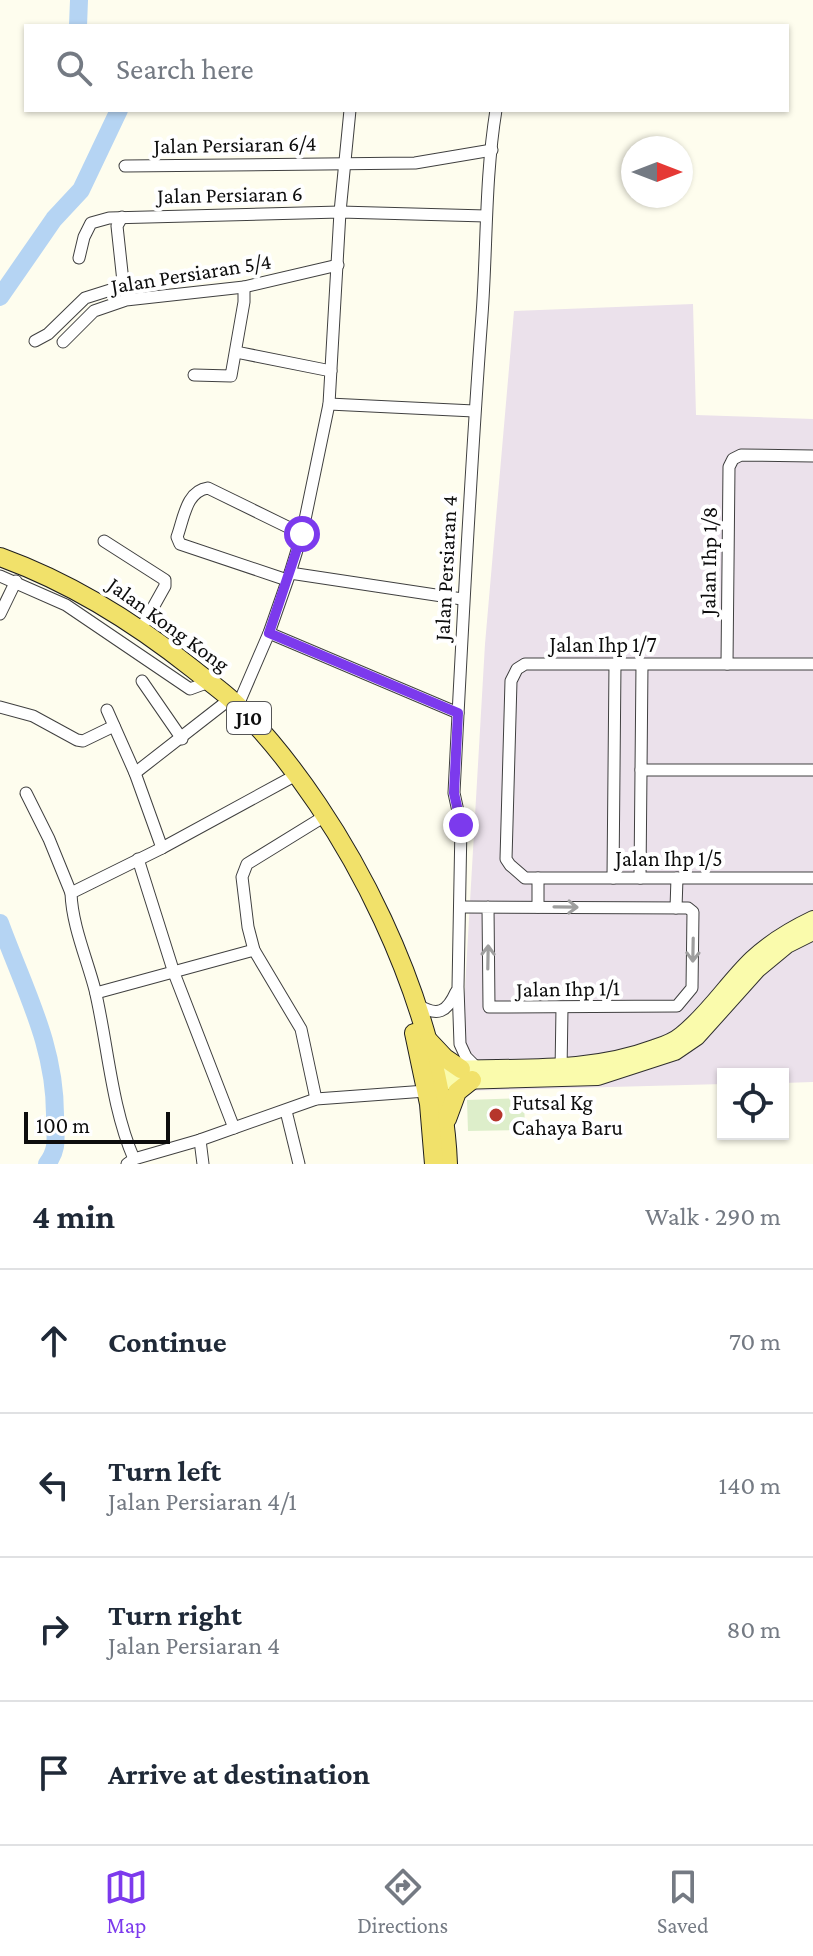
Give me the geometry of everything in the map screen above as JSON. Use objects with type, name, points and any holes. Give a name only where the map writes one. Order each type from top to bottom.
[{"type":"main road","name":"Jalan Kong Kong","points":[[0,557],[88,595],[141,629],[234,702],[296,775],[357,869],[418,1005],[427,1039],[434,1164]]},
{"type":"main road","name":"Jalan Kong Kong","points":[[404,972],[408,1008],[446,1123],[448,1164]]},
{"type":"main road","points":[[427,1039],[445,1058],[470,1072],[457,1092],[446,1123]]},
{"type":"street","points":[[135,773],[234,702],[269,633],[302,534],[329,404],[340,212],[350,112]]},
{"type":"street","name":"Jalan Persiaran 4","points":[[470,1072],[460,1044],[461,825],[454,793],[462,599],[486,216],[496,112]]},
{"type":"street","name":"Jalan Persiaran 6/4","points":[[125,166],[415,163],[492,150]]},
{"type":"street","name":"Jalan Persiaran 6","points":[[79,258],[91,223],[122,217],[340,212],[486,216]]},
{"type":"street","points":[[122,217],[117,226],[126,300]]},
{"type":"street","name":"Jalan Persiaran 5/4","points":[[63,342],[94,311],[126,300],[244,287],[338,265]]},
{"type":"street","points":[[35,341],[48,334],[85,298],[123,286]]},
{"type":"street","points":[[194,375],[231,376],[244,287]]},
{"type":"street","points":[[236,352],[331,371]]},
{"type":"street","points":[[329,404],[474,411]]},
{"type":"street","name":"Jalan Ihp 1/8","points":[[727,664],[729,467],[733,459],[741,455],[813,456]]},
{"type":"street","points":[[302,534],[208,488],[192,494],[177,537],[180,544],[288,576],[462,599]]},
{"type":"street","points":[[104,541],[165,580],[165,586],[141,629]]},
{"type":"street","points":[[0,576],[90,619],[190,689],[209,682]]},
{"type":"street","points":[[0,614],[16,581]]},
{"type":"street","points":[[269,633],[458,713]]},
{"type":"street","name":"Jalan Ihp 1/7","points":[[525,878],[506,859],[511,681],[517,669],[525,664],[813,664]]},
{"type":"street","points":[[613,878],[615,664]]},
{"type":"street","points":[[640,878],[642,664]]},
{"type":"street","points":[[142,681],[182,739]]},
{"type":"street","points":[[0,707],[33,716],[83,741],[114,726]]},
{"type":"street","points":[[107,710],[135,773],[162,848]]},
{"type":"street","points":[[641,770],[813,770]]},
{"type":"street","points":[[71,893],[162,848],[296,775]]},
{"type":"street","points":[[26,793],[71,893],[96,993],[131,1161],[316,1099],[470,1072],[609,1075],[690,1044],[758,969],[787,945],[813,932]]},
{"type":"street","points":[[316,1099],[301,1029],[254,950],[242,877],[244,868],[325,816]]},
{"type":"street","points":[[138,859],[174,973],[234,1128]]},
{"type":"street","name":"Jalan Ihp 1/5","points":[[525,878],[813,878]]},
{"type":"street","points":[[538,878],[538,907]]},
{"type":"street","points":[[460,907],[676,908],[677,878]]},
{"type":"street","name":"Jalan Ihp 1/1","points":[[488,907],[489,1007],[562,1008],[677,1006],[692,988],[693,912],[688,908],[676,908]]},
{"type":"street","points":[[561,1073],[620,1060],[681,1036],[752,959],[781,935],[813,919]]},
{"type":"street","points":[[96,993],[254,950]]},
{"type":"street","points":[[418,1005],[433,1013],[441,1013],[458,987]]},
{"type":"street","points":[[561,1073],[562,1008]]},
{"type":"street","points":[[286,1111],[299,1164]]},
{"type":"street","points":[[200,1140],[203,1164]]},
{"type":"shaded area","points":[[693,304],[696,415],[813,419],[813,1082],[789,1083],[789,1068],[717,1068],[717,1084],[459,1091],[485,644],[514,311]]},
{"type":"green space","name":"Futsal Kg Cahaya Baru","points":[[524,1098],[525,1130],[468,1131],[467,1100]]},
{"type":"waterway","points":[[78,24],[79,0]]},
{"type":"waterway","points":[[0,297],[54,219],[81,190],[118,112]]},
{"type":"waterway","points":[[0,923],[37,1018],[50,1066],[56,1142],[47,1164]]},
{"type":"place","name":"Futsal Kg Cahaya Baru","points":[[496,1115]]},
{"type":"route","points":[[302,534],[269,633],[458,713],[454,793],[461,825]]}]
